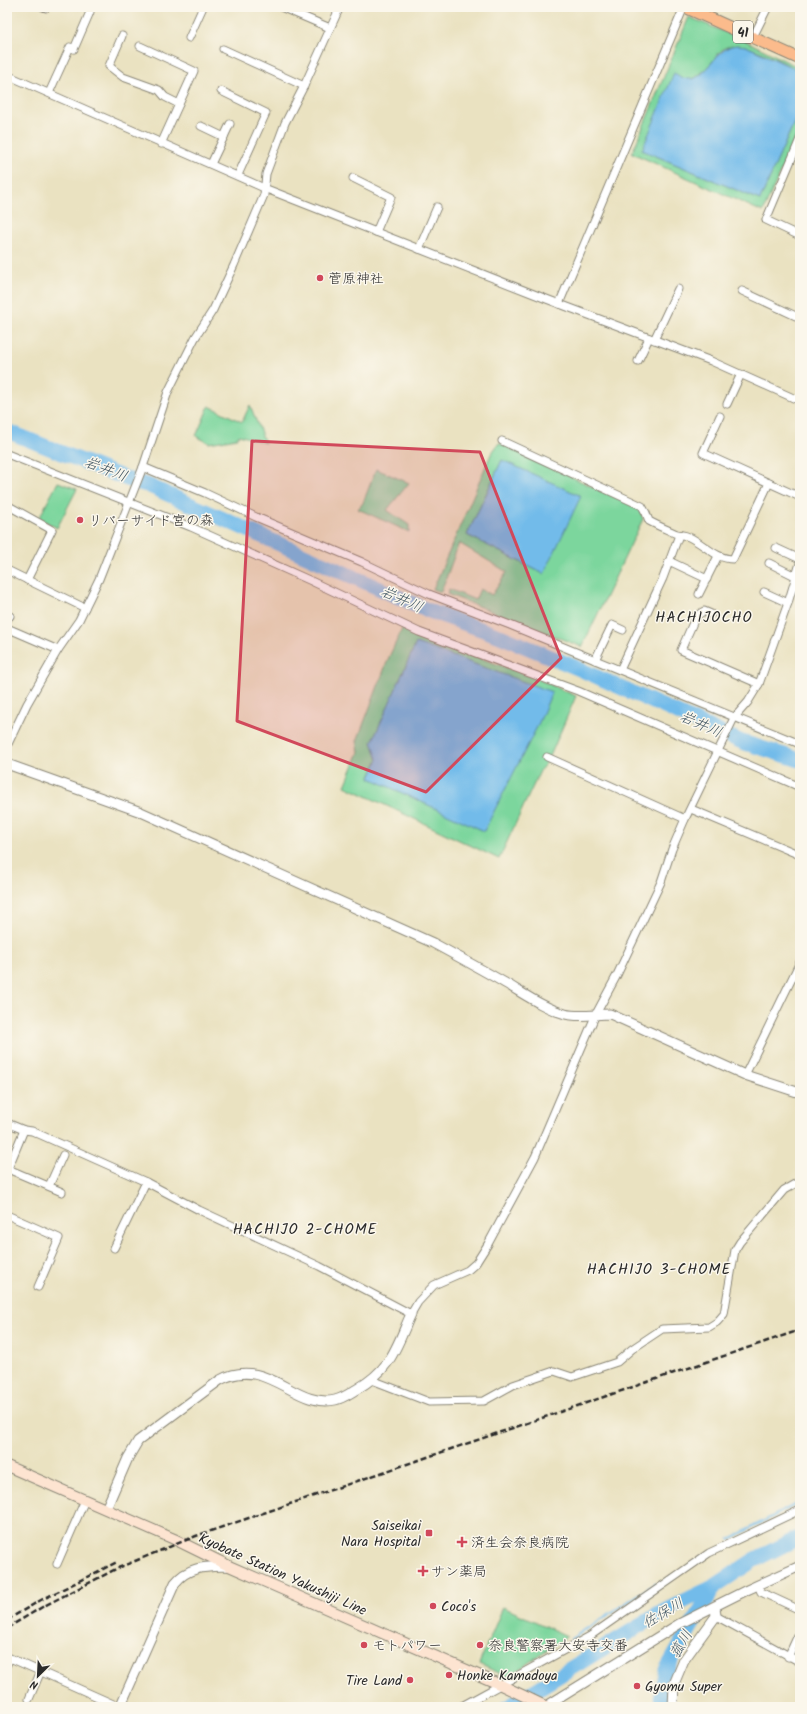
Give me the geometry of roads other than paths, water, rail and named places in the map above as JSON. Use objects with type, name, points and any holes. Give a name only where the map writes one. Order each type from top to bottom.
[{"type":"main road","name":"41","points":[[685,7],[800,59]]},
{"type":"main road","name":"Kyobate Station Yakushiji Line","points":[[7,1466],[174,1539],[229,1566],[504,1686],[545,1706]]},
{"type":"street","points":[[189,38],[203,7]]},
{"type":"street","points":[[281,7],[330,28]]},
{"type":"street","points":[[7,746],[27,704],[58,650],[85,608],[99,579],[143,469],[168,392],[195,338],[213,310],[234,265],[264,195],[266,174],[282,130],[340,7]]},
{"type":"street","points":[[560,304],[685,7]]},
{"type":"street","points":[[753,37],[768,7]]},
{"type":"street","points":[[48,93],[70,47],[74,49],[90,12]]},
{"type":"street","points":[[122,36],[109,66],[123,77],[159,90],[165,97],[179,104]]},
{"type":"street","points":[[140,46],[194,71],[161,144]]},
{"type":"street","points":[[224,49],[304,86]]},
{"type":"street","points":[[7,75],[161,144],[238,175],[264,188],[560,304],[711,361],[800,400]]},
{"type":"street","points":[[221,91],[266,113],[238,175]]},
{"type":"street","points":[[211,164],[230,124]]},
{"type":"street","points":[[202,126],[224,137]]},
{"type":"street","points":[[800,139],[766,220],[800,236]]},
{"type":"street","points":[[353,178],[391,197],[376,232]]},
{"type":"street","points":[[419,249],[437,207]]},
{"type":"street","points":[[638,361],[652,339],[678,289]]},
{"type":"street","points":[[742,291],[800,318]]},
{"type":"street","points":[[727,404],[741,374]]},
{"type":"street","points":[[720,416],[703,453],[800,497]]},
{"type":"street","points":[[502,441],[642,506],[649,521],[698,541],[718,556],[726,559],[733,559],[769,483]]},
{"type":"street","points":[[7,454],[131,500],[282,567],[419,632],[578,690],[720,749],[800,787]]},
{"type":"street","points":[[143,469],[205,493],[256,517],[362,562],[429,594],[620,670],[733,720],[800,744]]},
{"type":"street","points":[[7,504],[52,530],[27,580]]},
{"type":"street","points":[[620,670],[663,578],[679,534]]},
{"type":"street","points":[[776,548],[800,559]]},
{"type":"street","points":[[699,594],[718,556]]},
{"type":"street","points":[[669,561],[707,579]]},
{"type":"street","points":[[106,1509],[128,1458],[138,1441],[220,1380],[230,1375],[246,1373],[254,1374],[310,1398],[325,1401],[343,1397],[372,1380],[387,1363],[418,1302],[434,1285],[468,1270],[476,1262],[488,1244],[536,1153],[596,1014],[617,975],[660,882],[685,818],[691,809],[733,720],[748,702],[759,684],[788,603],[800,563]]},
{"type":"street","points":[[769,564],[795,576]]},
{"type":"street","points":[[7,570],[85,608]]},
{"type":"street","points":[[764,592],[788,603]]},
{"type":"street","points":[[711,614],[704,611],[696,616],[681,650],[759,684]]},
{"type":"street","points":[[7,615],[10,616],[7,619]]},
{"type":"street","points":[[595,660],[612,625],[623,630]]},
{"type":"street","points":[[7,628],[58,650]]},
{"type":"street","points":[[547,757],[685,818]]},
{"type":"street","points":[[7,764],[142,812],[433,943],[474,964],[537,1002],[565,1014],[583,1016],[610,1014],[745,1075],[800,1093]]},
{"type":"street","points":[[691,809],[800,855]]},
{"type":"street","points":[[745,1075],[800,962]]},
{"type":"street","points":[[7,1123],[24,1130],[32,1131],[146,1182],[199,1210],[319,1266],[411,1314]]},
{"type":"street","points":[[24,1130],[8,1170],[62,1192]]},
{"type":"street","points":[[49,1186],[63,1155]]},
{"type":"street","points":[[372,1380],[429,1402],[484,1401],[513,1385],[554,1371],[572,1377],[617,1362],[632,1349],[662,1329],[709,1327],[717,1322],[724,1314],[735,1250],[784,1190],[800,1181]]},
{"type":"street","points":[[114,1248],[146,1182]]},
{"type":"street","points":[[7,1215],[59,1238],[38,1287]]},
{"type":"street","points":[[57,1564],[85,1500]]},
{"type":"street","points":[[460,1707],[504,1686],[590,1636],[709,1553],[800,1510]]},
{"type":"street","points":[[7,1664],[10,1658],[120,1707],[175,1583],[179,1578],[192,1569],[229,1566]]},
{"type":"street","points":[[545,1706],[679,1624],[715,1611],[758,1585],[800,1566]]},
{"type":"street","points":[[758,1585],[761,1592],[800,1610]]},
{"type":"street","points":[[715,1611],[788,1657],[800,1662]]},
{"type":"street","points":[[673,1707],[674,1684],[684,1660],[715,1611]]},
{"type":"street","points":[[788,1657],[800,1631]]},
{"type":"street","points":[[29,1699],[41,1671]]},
{"type":"water","points":[[737,45],[746,46],[800,71],[800,109],[760,200],[642,150],[674,73],[686,79],[695,78],[701,75],[723,51],[729,47]]},
{"type":"water","points":[[502,460],[581,496],[544,574],[467,535]]},
{"type":"water","points":[[416,643],[552,692],[538,725],[484,831],[370,778],[378,759],[372,742]]},
{"type":"waterway","name":"岩井川","points":[[7,431],[132,481],[147,485],[432,612],[500,636],[575,667],[742,742],[800,760]]},
{"type":"waterway","points":[[730,1539],[800,1502]]},
{"type":"waterway","name":"佐保川","points":[[508,1707],[664,1611],[715,1586],[754,1560],[800,1537]]},
{"type":"waterway","points":[[571,1639],[655,1584]]},
{"type":"waterway","name":"菰川","points":[[662,1707],[661,1691],[666,1670],[715,1586]]},
{"type":"railway","points":[[7,1628],[44,1606],[118,1568],[196,1536],[800,1330]]},
{"type":"railway","points":[[7,1620],[41,1600],[117,1562]]},
{"type":"place","name":"菅原神社","points":[[320,278]]},
{"type":"place","name":"リバーサイド宮の森","points":[[80,520]]},
{"type":"place","name":"Saiseikai Nara Hospital","points":[[429,1533]]},
{"type":"place","name":"済生会奈良病院","points":[[462,1542]]},
{"type":"place","name":"サン薬局","points":[[423,1571]]},
{"type":"place","name":"Coco's","points":[[433,1606]]},
{"type":"place","name":"モトパワー","points":[[364,1645]]},
{"type":"place","name":"奈良警察署大安寺交番","points":[[480,1645]]},
{"type":"place","name":"Honke Kamadoya","points":[[449,1675]]},
{"type":"place","name":"Tire Land","points":[[410,1680]]},
{"type":"place","name":"Gyomu Super","points":[[637,1686]]},
{"type":"district","name":"HACHIJOCHO","points":[[704,617]]},
{"type":"district","name":"HACHIJO 2-CHOME","points":[[305,1229]]},
{"type":"district","name":"HACHIJO 3-CHOME","points":[[659,1269]]}]
